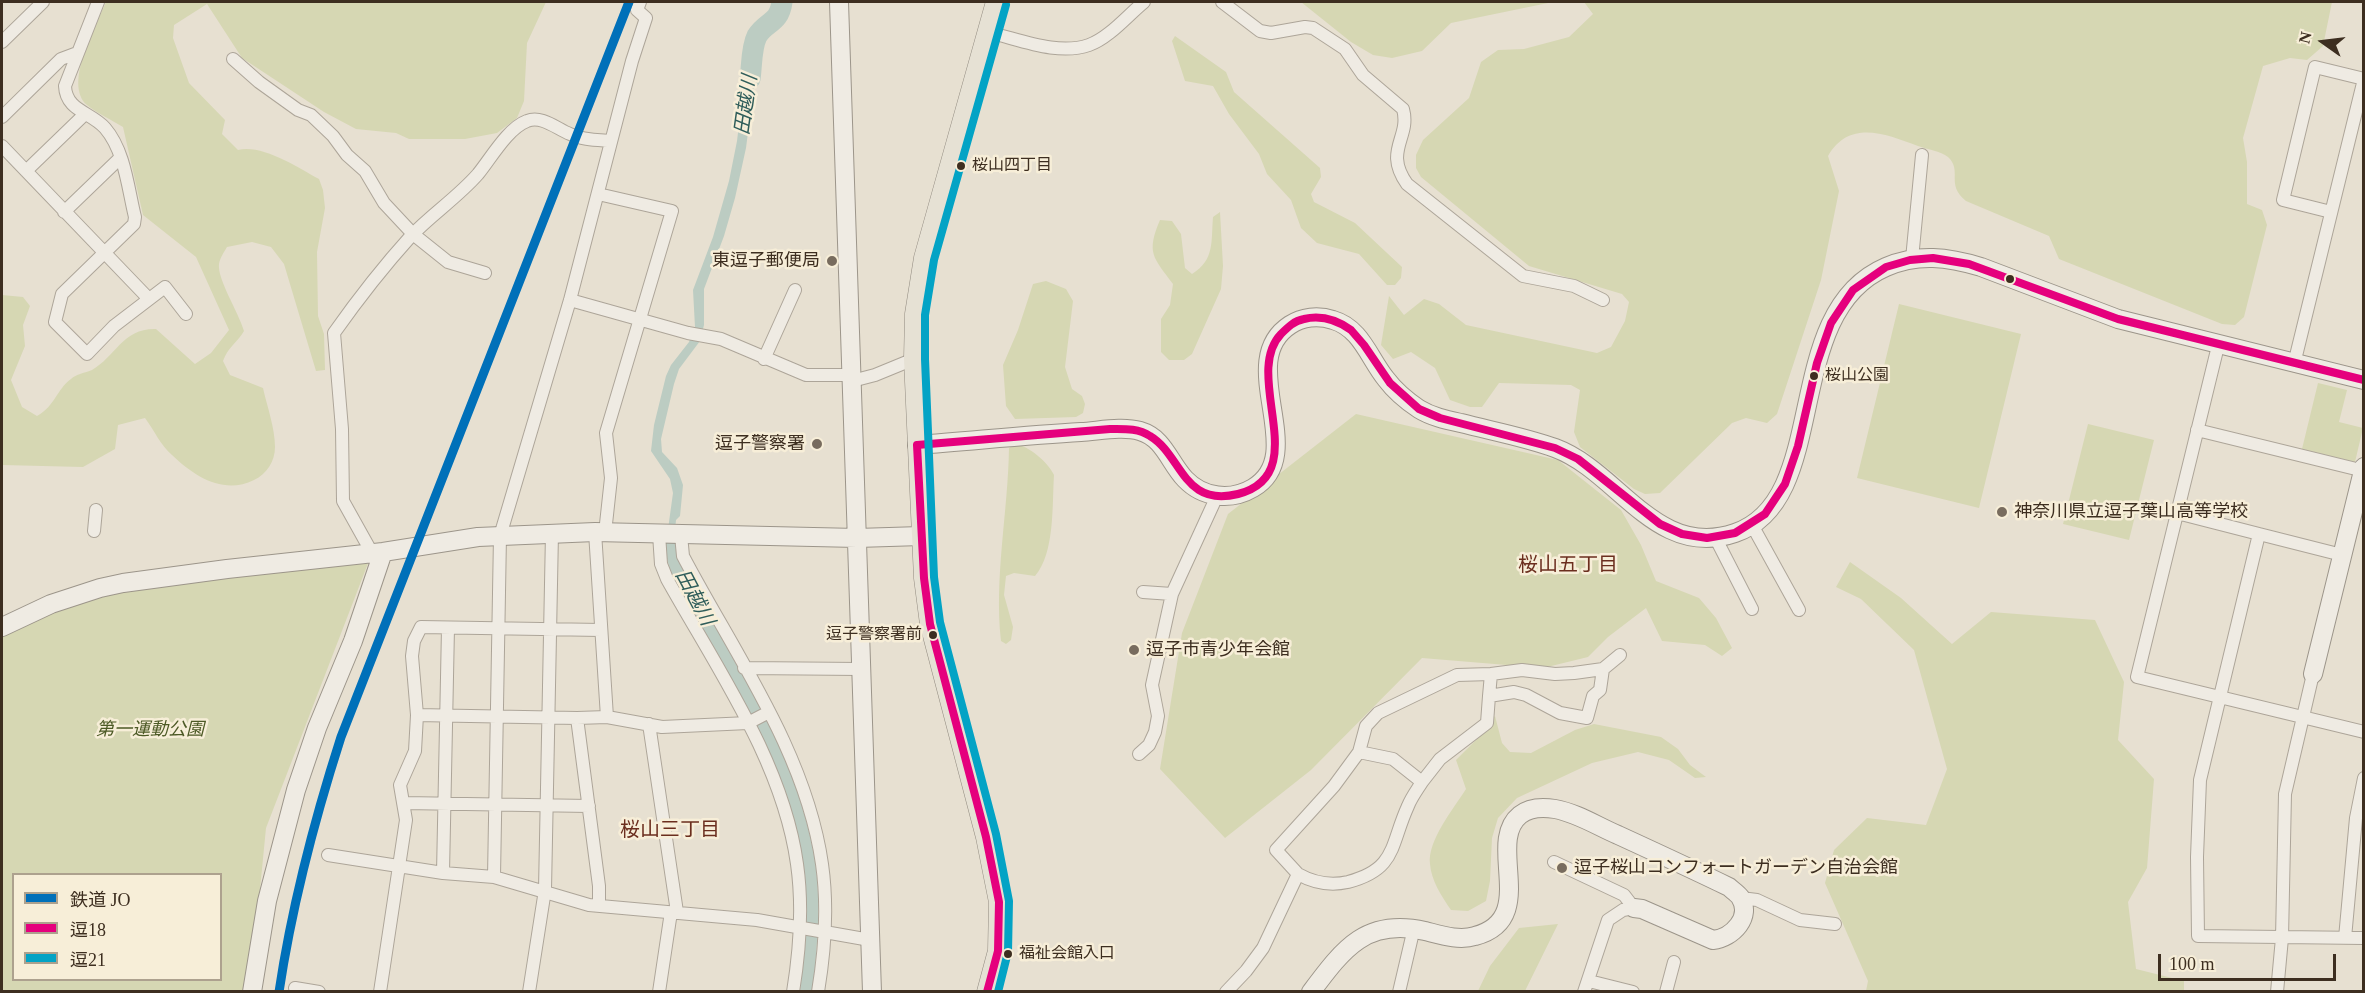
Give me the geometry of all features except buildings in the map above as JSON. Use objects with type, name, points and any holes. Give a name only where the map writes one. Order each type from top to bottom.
[{"type":"main road","points":[[987,992],[998,951],[999,902],[986,837],[930,624],[921,536],[914,359],[916,303],[924,258],[996,2]]},
{"type":"street","points":[[2,42],[43,2]]},
{"type":"street","points":[[98,2],[65,86],[65,95],[71,105],[103,126],[111,137],[120,158],[135,217],[134,224],[62,294],[55,322],[87,354],[114,326],[165,287],[186,314]]},
{"type":"street","points":[[494,877],[500,536],[570,300],[610,141],[646,18],[637,10],[640,2]]},
{"type":"street","points":[[839,2],[872,992]]},
{"type":"street","points":[[987,32],[1060,49],[1090,45],[1144,2]]},
{"type":"street","points":[[1222,2],[1260,31],[1271,33],[1305,27],[1313,28],[1345,49],[1363,75],[1403,109],[1406,117],[1396,152],[1398,171],[1407,184],[1523,276],[1574,286],[1602,300]]},
{"type":"street","points":[[2,117],[61,59],[77,53]]},
{"type":"street","points":[[233,59],[259,82],[298,110],[311,115],[326,129],[347,155],[365,171],[384,203],[413,234],[448,262],[485,273]]},
{"type":"street","points":[[2294,364],[2331,212],[2358,124],[2364,79],[2315,67],[2283,200],[2331,212]]},
{"type":"street","points":[[26,171],[85,114]]},
{"type":"street","points":[[252,992],[267,901],[292,802],[317,728],[353,641],[377,552],[343,501],[342,429],[334,333],[379,273],[413,234],[450,202],[478,173],[503,141],[527,121],[544,121],[570,135],[610,141]]},
{"type":"street","points":[[2,146],[149,299]]},
{"type":"street","points":[[1912,259],[1922,155]]},
{"type":"street","points":[[64,212],[120,158]]},
{"type":"street","points":[[598,194],[672,211],[606,433],[611,478],[600,533],[601,630],[608,717]]},
{"type":"street","points":[[917,446],[1053,434],[1137,430],[1158,441],[1184,478],[1197,488],[1217,496],[1227,497],[1255,487],[1267,475],[1274,460],[1277,441],[1268,374],[1272,348],[1282,331],[1289,325],[1299,320],[1319,317],[1335,320],[1353,330],[1387,381],[1406,399],[1426,412],[1555,448],[1579,461],[1660,525],[1686,536],[1715,537],[1732,534],[1752,525],[1775,501],[1788,476],[1827,328],[1842,302],[1852,289],[1877,271],[1912,259],[1927,257],[1960,260],[2118,320],[2364,380]]},
{"type":"street","points":[[764,359],[795,290]]},
{"type":"street","points":[[570,300],[688,333],[707,335],[806,375],[852,378],[875,375],[914,359]]},
{"type":"street","points":[[2218,345],[2137,677],[2364,732]]},
{"type":"street","points":[[2198,430],[2363,469],[2285,794],[2282,938],[2277,992]]},
{"type":"street","points":[[1139,753],[1149,745],[1155,732],[1158,716],[1152,685],[1172,594],[1217,496]]},
{"type":"street","points":[[94,531],[96,510]]},
{"type":"street","points":[[2177,513],[2342,555]]},
{"type":"street","points":[[1752,525],[1798,610]]},
{"type":"street","points":[[2,627],[51,604],[123,583],[500,536],[552,533],[857,538],[921,536]]},
{"type":"street","points":[[529,992],[545,890],[552,533]]},
{"type":"street","points":[[671,534],[783,739],[802,784],[822,864],[823,933],[818,992]]},
{"type":"street","points":[[671,534],[661,564],[667,579],[749,723],[775,782],[788,825],[797,862],[802,929],[793,992]]},
{"type":"street","points":[[2259,534],[2200,780],[2197,857],[2198,936],[2364,938]]},
{"type":"street","points":[[1715,537],[1752,609]]},
{"type":"street","points":[[1143,592],[1172,594]]},
{"type":"street","points":[[380,992],[406,820],[400,785],[415,751],[417,715],[412,656],[414,641],[421,627],[601,630]]},
{"type":"street","points":[[443,873],[448,628]]},
{"type":"street","points":[[1491,674],[1487,723],[1440,759],[1422,782],[1408,805],[1391,853],[1383,866],[1363,877],[1327,884],[1310,881],[1298,874],[1276,850],[1334,786],[1359,752],[1366,726],[1378,712],[1456,675],[1522,670],[1556,674],[1603,669],[1620,655]]},
{"type":"street","points":[[744,668],[861,669]]},
{"type":"street","points":[[1489,696],[1514,692],[1526,695],[1560,713],[1587,718],[1593,696],[1600,690],[1603,669]]},
{"type":"street","points":[[417,715],[608,717],[662,726],[749,723],[768,713]]},
{"type":"street","points":[[577,718],[599,886],[599,906]]},
{"type":"street","points":[[650,724],[674,912],[659,992]]},
{"type":"street","points":[[1359,752],[1394,759],[1422,782]]},
{"type":"street","points":[[2345,938],[2356,818],[2364,778]]},
{"type":"street","points":[[404,803],[589,806]]},
{"type":"street","points":[[1311,992],[1347,946],[1364,935],[1391,928],[1413,928],[1462,938],[1486,932],[1505,913],[1509,900],[1507,857],[1512,826],[1518,816],[1537,808],[1558,809],[1575,815],[1729,887],[1741,898],[1757,900],[1800,920],[1835,924]]},
{"type":"street","points":[[328,855],[443,873],[494,877],[545,890],[589,905],[757,920],[870,940]]},
{"type":"street","points":[[1554,862],[1624,895],[1634,908]]},
{"type":"street","points":[[1226,992],[1263,948],[1298,874]]},
{"type":"street","points":[[1633,992],[1587,986],[1608,920],[1616,913],[1634,908],[1642,909],[1713,940],[1723,939],[1738,927],[1743,908],[1741,898]]},
{"type":"street","points":[[1399,992],[1413,928]]},
{"type":"street","points":[[1666,992],[1674,962]]},
{"type":"street","points":[[295,988],[319,991]]},
{"type":"green space","points":[[106,2],[546,2],[527,43],[524,101],[517,118],[497,133],[465,139],[409,139],[396,133],[356,129],[324,112],[242,58],[207,4],[174,25],[173,38],[189,83],[225,120],[222,134],[238,150],[258,150],[268,153],[319,179],[323,190],[325,208],[317,252],[318,316],[324,334],[325,370],[316,371],[284,264],[271,247],[252,242],[227,247],[219,264],[221,278],[244,331],[227,352],[223,361],[230,375],[263,388],[275,440],[274,457],[269,466],[259,477],[243,484],[232,486],[200,477],[168,451],[145,418],[118,425],[115,449],[83,467],[2,465],[2,295],[23,297],[30,306],[23,325],[25,346],[11,380],[22,407],[37,416],[48,407],[66,383],[92,370],[135,333],[156,329],[195,364],[211,353],[229,330],[196,257],[143,215],[123,127],[91,108],[81,96],[78,83],[80,70],[89,40]]},
{"type":"green space","points":[[1301,2],[1553,2],[1451,23],[1422,51],[1392,58],[1373,55],[1351,42]]},
{"type":"green space","points":[[1584,2],[2332,2],[2323,46],[2307,60],[2290,58],[2263,66],[2243,138],[2247,162],[2247,204],[2262,210],[2267,225],[2244,317],[2235,325],[2222,324],[2059,259],[2049,236],[1966,201],[1956,189],[1954,167],[1945,155],[1881,134],[1857,133],[1837,144],[1828,156],[1839,191],[1821,280],[1777,414],[1767,423],[1746,418],[1732,423],[1660,493],[1645,494],[1634,489],[1580,447],[1574,432],[1580,390],[1571,385],[1499,383],[1482,407],[1470,407],[1450,400],[1435,368],[1411,352],[1393,359],[1381,345],[1389,296],[1404,315],[1424,299],[1439,304],[1466,325],[1597,353],[1611,347],[1625,321],[1629,302],[1622,294],[1529,266],[1421,177],[1416,168],[1416,155],[1423,140],[1469,98],[1481,62],[1498,50],[1524,49],[1569,37],[1593,14]]},
{"type":"green space","points":[[1175,36],[1226,72],[1234,92],[1320,168],[1321,177],[1311,194],[1314,202],[1355,223],[1402,267],[1401,278],[1395,285],[1387,285],[1359,254],[1317,243],[1301,228],[1291,200],[1267,174],[1259,154],[1229,114],[1213,86],[1185,81],[1172,41]]},
{"type":"green space","points":[[1220,212],[1223,266],[1221,289],[1192,354],[1184,360],[1169,360],[1161,352],[1161,319],[1170,305],[1173,284],[1156,261],[1153,240],[1156,231],[1160,220],[1172,221],[1181,234],[1185,268],[1192,274],[1205,263],[1212,242],[1213,217]]},
{"type":"green space","points":[[1046,281],[1066,289],[1073,301],[1065,367],[1072,389],[1082,396],[1085,404],[1083,413],[1076,417],[1015,419],[1006,406],[1003,365],[1018,330],[1033,284]]},
{"type":"green space","points":[[1899,304],[2021,334],[1979,508],[1857,478]]},
{"type":"green space","points":[[2318,383],[2347,390],[2339,422],[2363,428],[2355,462],[2302,449]]},
{"type":"green space","points":[[1356,414],[1558,460],[1621,510],[1641,545],[1656,581],[1699,598],[1716,618],[1732,648],[1722,656],[1705,645],[1662,641],[1646,608],[1608,637],[1588,657],[1543,668],[1422,658],[1311,770],[1225,838],[1160,769],[1182,633],[1228,514]]},
{"type":"green space","points":[[2088,424],[2154,440],[2129,540],[2063,524]]},
{"type":"green space","points":[[1015,444],[1038,455],[1054,475],[1049,542],[1041,566],[1035,576],[1014,573],[1006,576],[1004,595],[1013,627],[1011,640],[1006,644],[1001,641],[999,617],[1000,569],[1009,448]]},
{"type":"green space","name":"第一運動公園","points":[[372,553],[266,828],[250,991],[2,991],[2,628],[156,578]]},
{"type":"green space","points":[[1850,562],[1901,598],[1952,644],[1991,612],[2095,620],[2124,682],[2118,740],[2154,779],[2147,868],[2128,902],[2136,969],[2184,981],[2184,991],[1866,991],[1868,981],[1825,883],[1834,850],[1867,818],[1926,825],[1947,769],[1914,650],[1861,599],[1836,587]]},
{"type":"green space","points":[[1495,716],[1502,743],[1510,752],[1531,753],[1575,730],[1594,724],[1661,737],[1678,749],[1690,765],[1706,777],[1695,778],[1669,760],[1638,752],[1592,763],[1517,798],[1498,818],[1492,838],[1490,881],[1486,901],[1468,911],[1451,910],[1435,882],[1430,855],[1442,825],[1466,789],[1456,760],[1481,735]]},
{"type":"green space","points":[[1558,924],[1525,991],[1478,991],[1490,966],[1519,928]]},
{"type":"water","points":[[748,50],[758,54],[746,148],[735,198],[724,236],[704,289],[704,325],[700,341],[679,369],[661,439],[662,452],[677,468],[683,485],[680,516],[676,520],[674,541],[686,573],[762,710],[779,745],[805,817],[814,855],[818,889],[813,991],[800,991],[806,937],[806,896],[801,857],[717,657],[671,574],[665,551],[673,493],[670,479],[651,451],[654,425],[666,376],[671,365],[689,342],[695,327],[693,290],[713,237],[729,181],[737,141]]},
{"type":"waterway","name":"田越川","points":[[750,79],[757,36],[778,14],[782,2]]},
{"type":"rail line","name":"JO","points":[[279,992],[290,927],[305,863],[341,737],[629,2]]},
{"type":"transit line","name":"逗21","points":[[998,992],[1008,952],[1009,901],[996,834],[940,622],[934,577],[925,315],[934,260],[1006,5]]},
{"type":"transit line","name":"逗18","points":[[987,992],[998,951],[999,902],[986,837],[930,624],[924,578],[917,445],[1110,429],[1131,430],[1145,433],[1161,445],[1194,487],[1206,494],[1220,496],[1238,494],[1260,483],[1272,466],[1275,446],[1268,374],[1271,352],[1281,334],[1294,323],[1310,318],[1323,318],[1351,330],[1390,383],[1419,409],[1440,418],[1555,448],[1578,459],[1660,524],[1682,534],[1707,538],[1735,533],[1765,514],[1785,484],[1798,446],[1817,363],[1831,323],[1853,290],[1886,267],[1910,260],[1933,258],[1969,264],[2118,319],[2364,380]]},
{"type":"place","name":"桜山四丁目","points":[[961,166]]},
{"type":"place","name":"東逗子郵便局","points":[[832,261]]},
{"type":"place","name":"桜山公園","points":[[1814,376]]},
{"type":"place","name":"逗子警察署","points":[[817,444]]},
{"type":"place","name":"神奈川県立逗子葉山高等学校","points":[[2002,512]]},
{"type":"place","name":"逗子警察署前","points":[[933,635]]},
{"type":"place","name":"逗子市青少年会館","points":[[1134,650]]},
{"type":"place","name":"逗子桜山コンフォートガーデン自治会館","points":[[1562,868]]},
{"type":"place","name":"福祉会館入口","points":[[1008,954]]},
{"type":"district","name":"桜山五丁目","points":[[1568,566]]},
{"type":"district","name":"桜山三丁目","points":[[670,831]]}]
